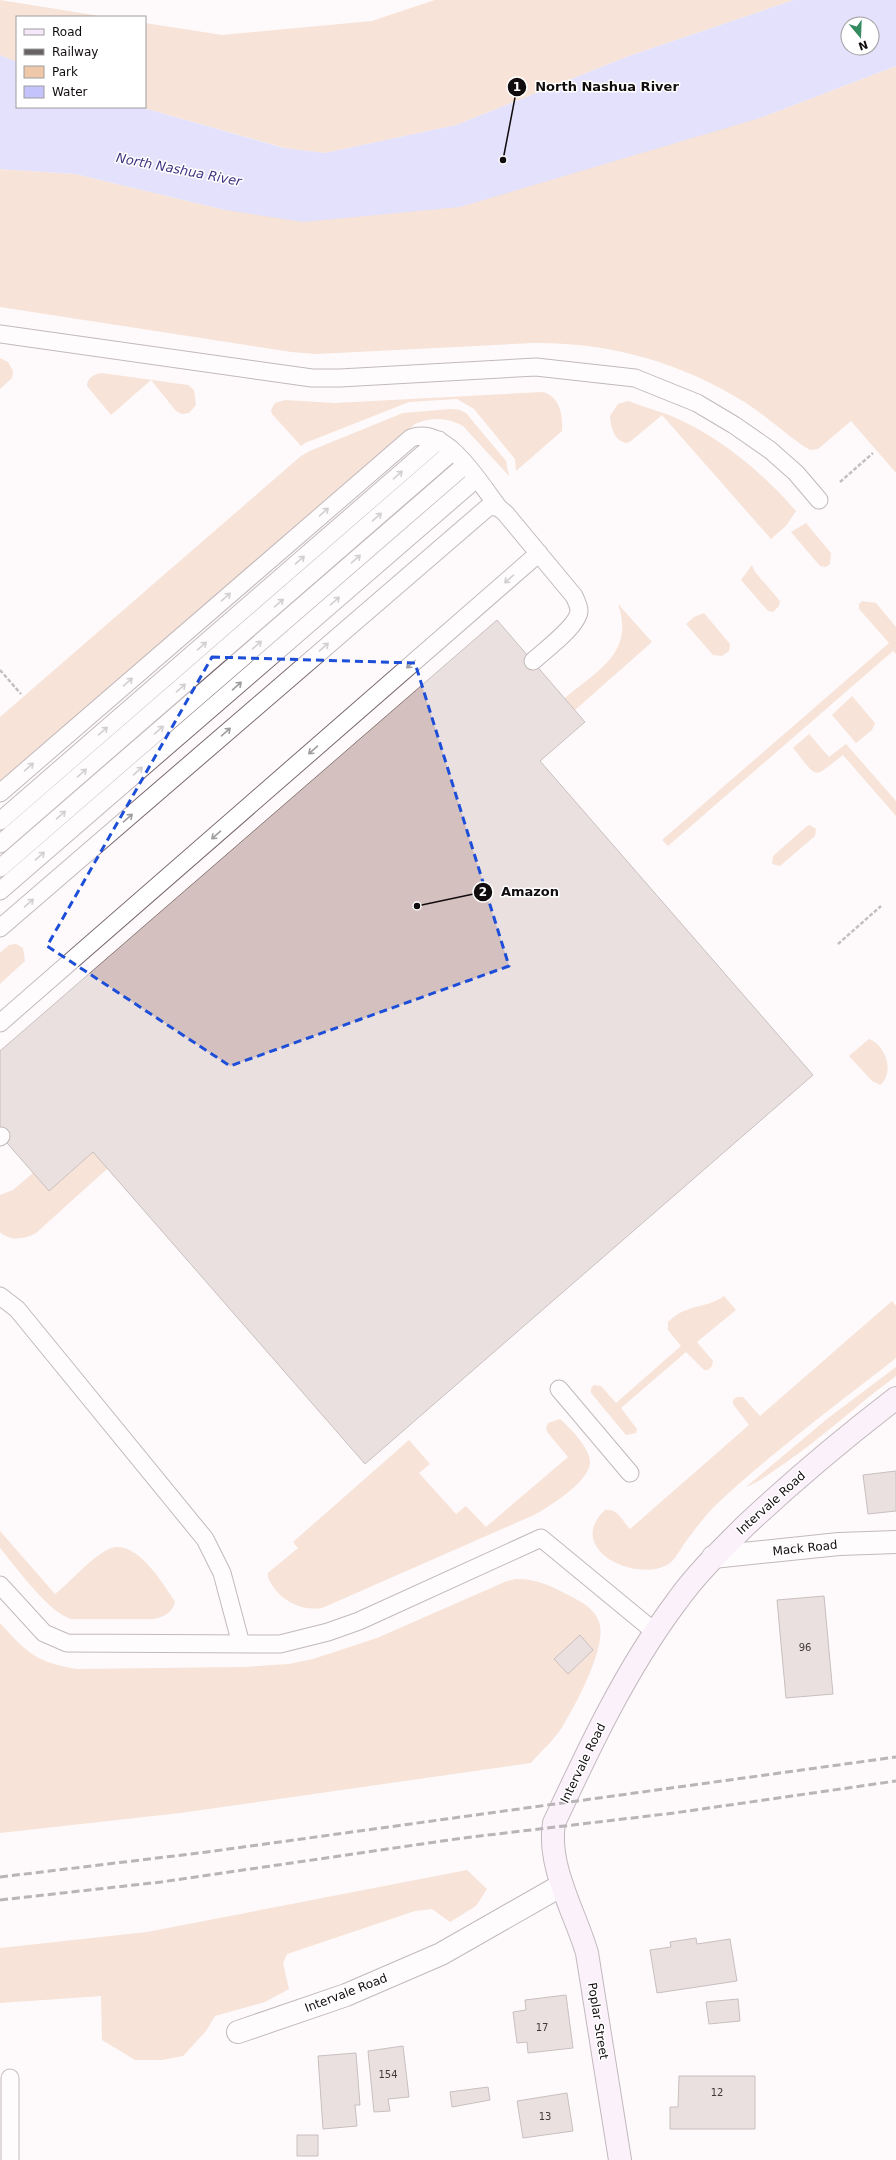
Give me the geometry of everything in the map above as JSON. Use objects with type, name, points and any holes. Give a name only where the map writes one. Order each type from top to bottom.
[{"type":"main road","name":"Intervale Road","points":[[562,1885],[552,1837],[554,1823],[606,1715],[655,1632],[677,1600],[713,1557],[777,1496],[896,1398]]},
{"type":"main road","name":"Poplar Street","points":[[562,1885],[580,1928],[587,1953],[620,2160]]},
{"type":"street","name":"Mack Road","points":[[713,1557],[839,1544],[896,1542]]},
{"type":"street","name":"Intervale Road","points":[[238,2032],[346,1995],[441,1954],[562,1885]]},
{"type":"lane","points":[[0,334],[312,378],[536,367],[635,378],[697,402],[734,424],[770,450],[796,473],[819,500]]},
{"type":"lane","points":[[0,793],[403,443],[418,435],[426,435],[439,440],[453,451],[499,508],[539,553],[574,596],[579,611],[571,626],[533,661]]},
{"type":"lane","points":[[0,821],[439,440]]},
{"type":"lane","points":[[0,844],[453,451]]},
{"type":"lane","points":[[0,868],[465,465]]},
{"type":"lane","points":[[0,891],[476,479]]},
{"type":"lane","points":[[0,928],[478,514],[493,506],[499,508]]},
{"type":"lane","points":[[0,1023],[539,553]]},
{"type":"lane","points":[[0,1296],[17,1309],[205,1539],[222,1573],[241,1644]]},
{"type":"lane","points":[[559,1389],[630,1473]]},
{"type":"lane","points":[[0,1585],[44,1633],[67,1643],[280,1644],[328,1632],[359,1621],[541,1538],[655,1632]]},
{"type":"lane","points":[[10,2078],[10,2160]]},
{"type":"path","points":[[840,482],[873,453]]},
{"type":"path","points":[[0,670],[21,694]]},
{"type":"path","points":[[838,944],[882,906]]},
{"type":"highlighted area","points":[[212,657],[415,663],[509,966],[230,1066],[47,946]]},
{"type":"green space","points":[[0,0],[100,16],[16,16],[16,62],[0,55]]},
{"type":"green space","points":[[435,0],[794,0],[629,56],[456,125],[325,153],[285,148],[144,108],[146,108],[146,23],[222,35],[372,21]]},
{"type":"green space","points":[[896,66],[896,473],[851,421],[818,449],[810,450],[746,403],[696,376],[644,357],[616,351],[589,346],[532,343],[317,354],[291,352],[0,307],[0,169],[75,174],[225,210],[760,118]]},
{"type":"green space","points":[[0,358],[8,362],[13,371],[12,378],[0,389]]},
{"type":"green space","points":[[102,373],[188,385],[194,390],[196,405],[189,413],[182,414],[176,411],[151,380],[111,415],[87,386],[88,381],[92,377],[96,374]]},
{"type":"green space","points":[[543,392],[549,394],[557,402],[561,413],[562,431],[516,471],[515,459],[474,409],[457,399],[409,402],[305,443],[301,446],[272,414],[271,410],[275,403],[285,400],[335,403]]},
{"type":"green space","points":[[628,401],[669,415],[687,423],[705,433],[738,456],[783,496],[796,511],[786,526],[771,539],[662,415],[631,441],[627,443],[619,440],[612,429],[610,416],[618,404]]},
{"type":"green space","points":[[451,409],[460,410],[466,413],[506,461],[509,476],[463,426],[451,421],[439,419],[427,420],[415,424],[0,782],[0,717],[301,456],[312,450],[403,413]]},
{"type":"green space","points":[[806,523],[831,553],[830,564],[826,567],[820,566],[791,532]]},
{"type":"green space","points":[[752,565],[755,572],[780,601],[779,606],[773,612],[768,611],[741,580]]},
{"type":"green space","points":[[862,601],[876,603],[896,627],[896,654],[893,651],[668,846],[662,840],[889,643],[859,609],[859,604]]},
{"type":"green space","points":[[618,604],[652,642],[575,710],[565,698],[601,669],[617,648],[622,635],[622,621]]},
{"type":"green space","points":[[704,613],[730,644],[729,651],[722,656],[713,655],[686,624],[694,617]]},
{"type":"green space","points":[[852,696],[875,723],[872,730],[856,743],[832,715]]},
{"type":"green space","points":[[809,734],[829,757],[846,744],[896,801],[896,816],[843,755],[826,769],[820,772],[812,771],[793,748]]},
{"type":"green space","points":[[810,825],[816,829],[815,836],[780,866],[772,864],[773,856]]},
{"type":"green space","points":[[16,944],[23,948],[25,961],[0,984],[0,953],[9,945]]},
{"type":"green space","points":[[869,1039],[880,1047],[884,1053],[888,1067],[885,1080],[880,1085],[872,1081],[849,1056]]},
{"type":"green space","points":[[93,1152],[108,1168],[36,1233],[23,1238],[13,1238],[0,1232],[0,1195],[13,1190],[33,1173],[49,1191]]},
{"type":"green space","points":[[724,1296],[736,1310],[697,1342],[713,1361],[712,1366],[708,1370],[704,1370],[686,1352],[621,1408],[637,1429],[636,1433],[626,1435],[591,1393],[591,1388],[594,1385],[601,1386],[616,1403],[681,1346],[668,1330],[668,1322],[683,1311],[710,1303]]},
{"type":"green space","points":[[892,1301],[896,1306],[896,1358],[784,1446],[719,1502],[701,1522],[670,1563],[657,1569],[641,1570],[610,1560],[599,1550],[593,1538],[594,1525],[605,1510],[617,1513],[630,1529],[749,1425],[733,1404],[733,1400],[737,1397],[743,1397],[760,1416]]},
{"type":"green space","points":[[896,1367],[896,1376],[799,1453],[761,1479],[746,1487],[827,1419]]},
{"type":"green space","points":[[560,1419],[583,1444],[589,1456],[589,1468],[577,1484],[568,1492],[534,1515],[322,1608],[315,1609],[300,1607],[287,1601],[272,1585],[268,1573],[298,1548],[293,1542],[409,1440],[430,1464],[419,1473],[456,1514],[466,1506],[486,1527],[568,1457],[546,1429],[548,1423]]},
{"type":"green space","points":[[0,1531],[55,1594],[95,1558],[109,1549],[119,1547],[138,1555],[147,1564],[156,1574],[175,1602],[174,1606],[166,1614],[152,1619],[71,1619],[52,1608],[33,1588],[0,1548]]},
{"type":"green space","points":[[516,1579],[531,1580],[544,1584],[583,1603],[591,1609],[597,1617],[601,1633],[595,1660],[574,1706],[558,1733],[531,1763],[180,1813],[0,1833],[0,1623],[17,1642],[33,1655],[52,1663],[77,1669],[244,1667],[289,1664],[313,1659],[377,1638],[507,1581]]},
{"type":"green space","points":[[467,1870],[487,1889],[476,1906],[450,1922],[432,1909],[415,1911],[287,1954],[283,1963],[289,1989],[265,2002],[215,2016],[206,2031],[183,2056],[162,2060],[135,2060],[102,2040],[101,1996],[0,2003],[0,1948],[147,1932]]},
{"type":"water","points":[[794,0],[896,0],[896,66],[760,118],[460,207],[303,222],[225,210],[75,174],[0,169],[0,55],[16,62],[16,108],[144,108],[284,148],[325,153],[456,125],[629,56]]},
{"type":"building","points":[[497,620],[585,722],[540,761],[813,1075],[365,1464],[93,1152],[49,1191],[0,1135],[0,1051]]},
{"type":"building","points":[[896,1471],[896,1511],[868,1514],[863,1475]]},
{"type":"building","points":[[824,1596],[833,1694],[786,1698],[777,1600]]},
{"type":"building","points":[[580,1635],[593,1650],[568,1674],[554,1659]]},
{"type":"building","points":[[696,1938],[697,1944],[730,1939],[737,1981],[657,1993],[650,1950],[671,1947],[670,1942]]},
{"type":"building","points":[[566,1995],[573,2048],[528,2053],[527,2042],[517,2043],[513,2012],[526,2010],[525,2000]]},
{"type":"building","points":[[738,1999],[740,2021],[709,2024],[706,2002]]},
{"type":"building","points":[[403,2046],[409,2097],[388,2099],[390,2111],[374,2112],[368,2051]]},
{"type":"building","points":[[356,2053],[360,2105],[355,2105],[357,2126],[323,2129],[318,2056]]},
{"type":"building","points":[[679,2076],[755,2076],[755,2129],[670,2129],[670,2107],[678,2107]]},
{"type":"building","points":[[488,2087],[490,2100],[452,2107],[450,2092]]},
{"type":"building","points":[[567,2093],[573,2131],[523,2138],[517,2101]]},
{"type":"building","points":[[297,2135],[318,2135],[318,2156],[297,2156]]},
{"type":"railway","points":[[0,1877],[207,1852],[896,1757]]},
{"type":"railway","points":[[0,1900],[161,1882],[463,1838],[674,1813],[896,1781]]},
{"type":"place","name":"North Nashua River","points":[[503,160]]},
{"type":"place","name":"Amazon","points":[[417,906]]}]
